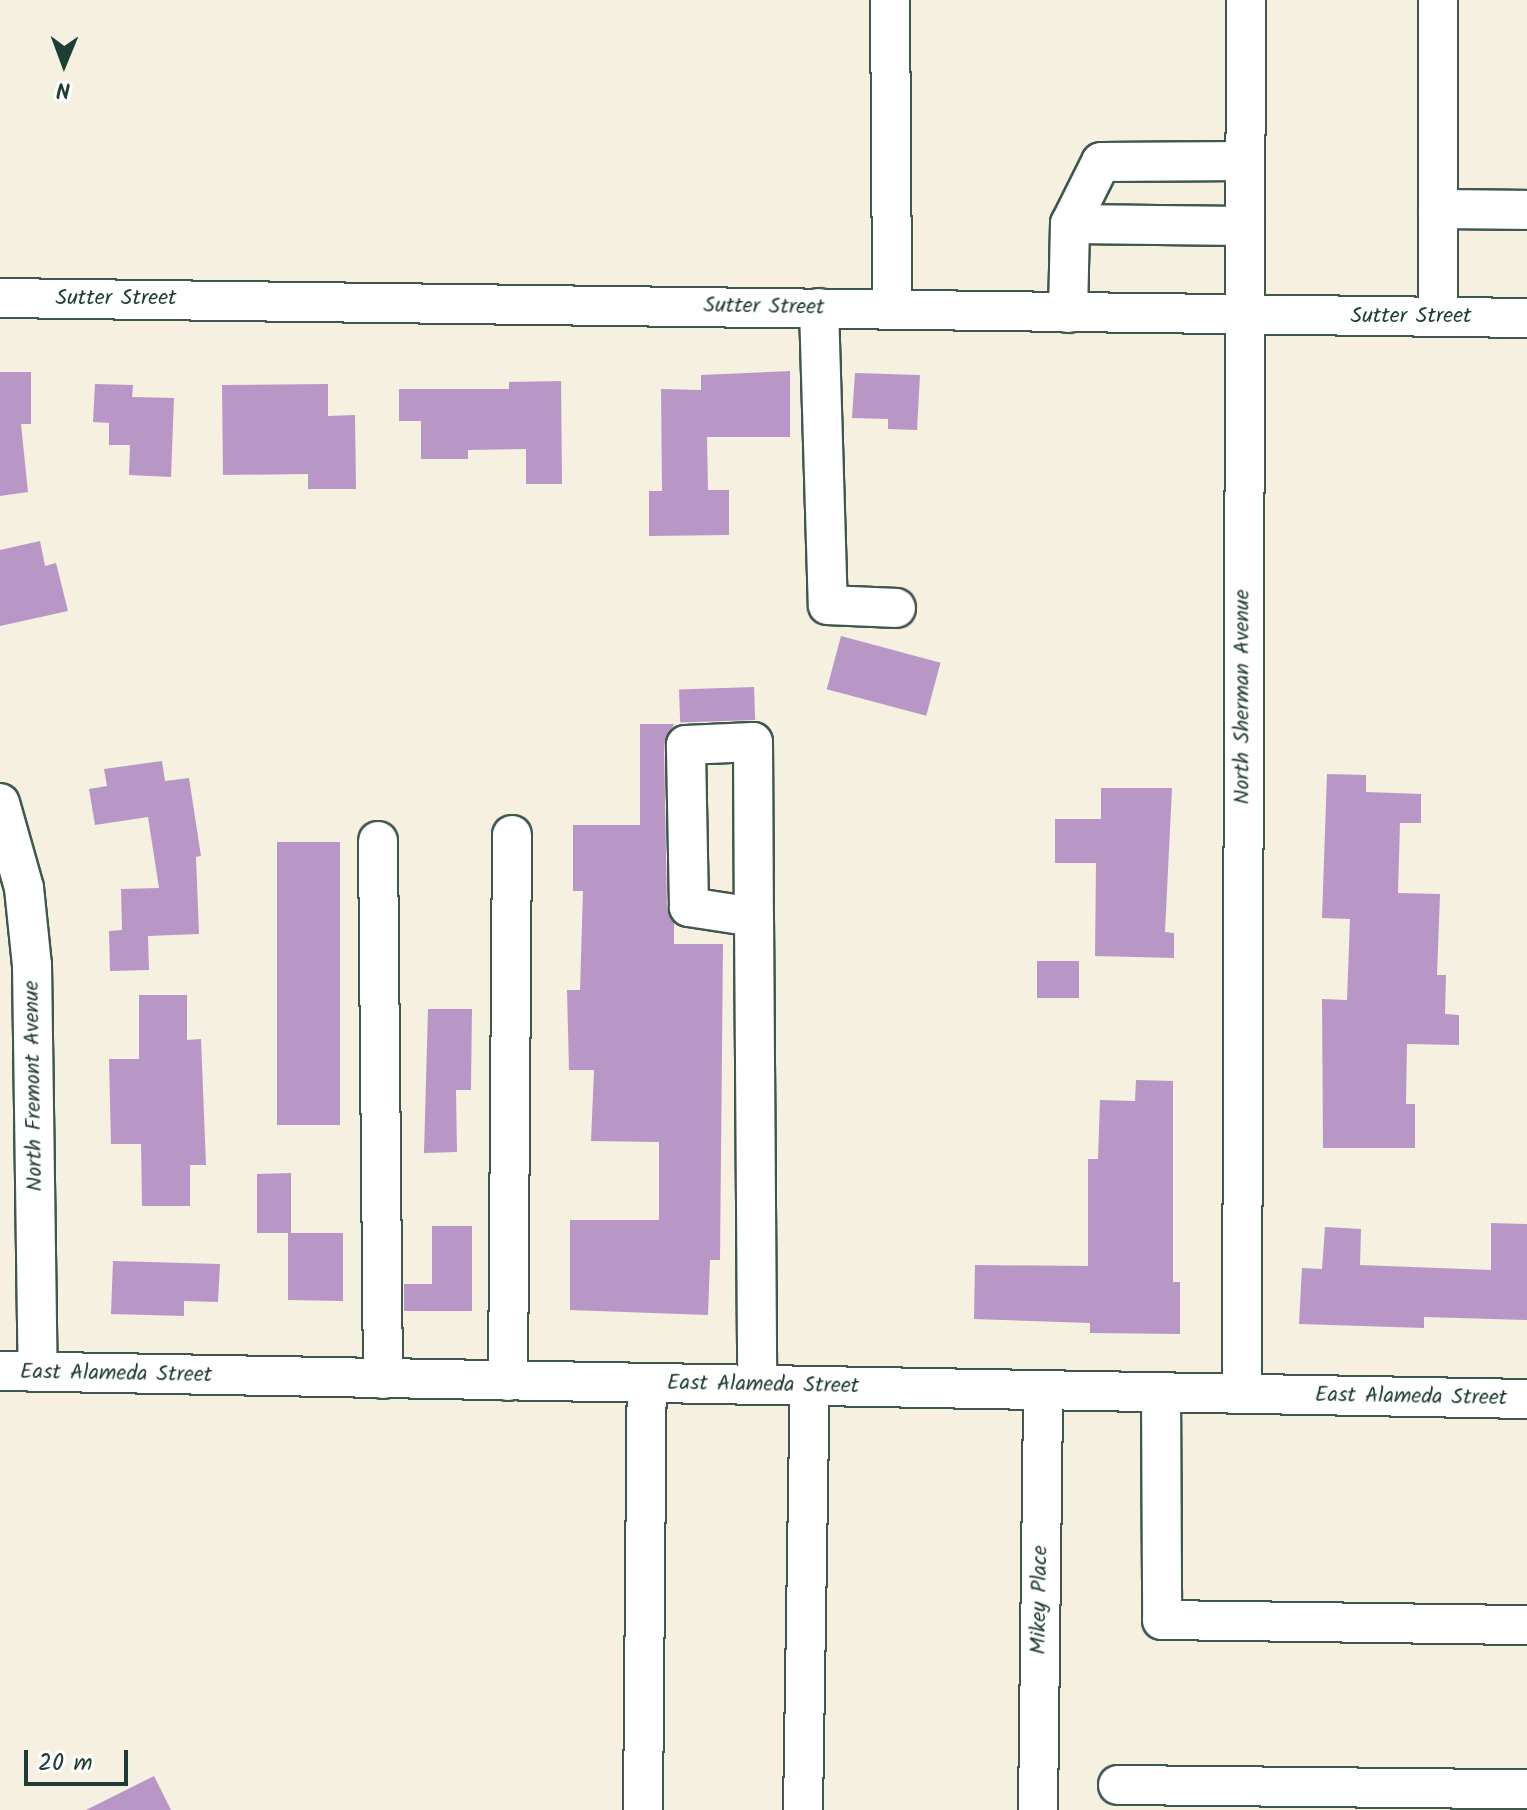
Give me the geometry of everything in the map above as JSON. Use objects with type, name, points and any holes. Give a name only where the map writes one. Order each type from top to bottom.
[{"type":"street","points":[[890,0],[892,310]]},
{"type":"street","name":"North Sherman Avenue","points":[[1242,1393],[1246,0]]},
{"type":"street","points":[[1438,0],[1438,317]]},
{"type":"street","points":[[1068,313],[1070,224],[1101,162],[1245,161]]},
{"type":"street","points":[[1438,209],[1527,210]]},
{"type":"street","points":[[1070,224],[1245,226]]},
{"type":"street","name":"Sutter Street","points":[[0,298],[819,308],[1244,317],[1527,318]]},
{"type":"street","points":[[819,308],[828,605],[896,608]]},
{"type":"street","name":"North Fremont Avenue","points":[[0,803],[24,888],[32,965],[38,1372]]},
{"type":"street","points":[[508,1381],[512,835]]},
{"type":"street","points":[[378,841],[383,1379]]},
{"type":"street","points":[[754,917],[757,1385]]},
{"type":"street","name":"East Alameda Street","points":[[0,1371],[1527,1399]]},
{"type":"street","points":[[643,1810],[647,1383]]},
{"type":"street","points":[[803,1810],[810,1386]]},
{"type":"street","name":"Mikey Place","points":[[1038,1810],[1043,1390]]},
{"type":"street","points":[[1161,1392],[1162,1620],[1527,1625]]},
{"type":"street","points":[[1118,1785],[1527,1789]]},
{"type":"building","points":[[790,371],[790,437],[707,437],[708,490],[729,490],[729,535],[649,536],[649,491],[662,491],[661,389],[701,390],[701,375]]},
{"type":"building","points":[[0,372],[31,372],[31,424],[21,424],[28,492],[0,496]]},
{"type":"building","points":[[855,373],[920,375],[917,430],[888,429],[888,419],[852,418]]},
{"type":"building","points":[[561,381],[562,484],[526,484],[526,449],[468,450],[468,459],[421,459],[421,421],[399,421],[399,389],[509,389],[509,382]]},
{"type":"building","points":[[95,384],[133,385],[132,397],[174,398],[171,477],[129,475],[130,445],[109,445],[109,423],[93,422]]},
{"type":"building","points":[[328,384],[328,416],[355,415],[356,489],[308,489],[308,474],[223,475],[222,385]]},
{"type":"building","points":[[40,541],[45,566],[56,563],[68,611],[0,626],[0,550]]},
{"type":"building","points":[[841,636],[940,663],[926,716],[827,689]]},
{"type":"building","points":[[754,687],[755,720],[680,723],[679,690]]},
{"type":"building","points":[[640,724],[674,724],[664,745],[667,907],[674,923],[674,944],[723,944],[720,1260],[710,1260],[708,1315],[570,1310],[570,1220],[659,1220],[659,1142],[591,1141],[594,1070],[569,1070],[567,990],[580,990],[583,891],[573,891],[573,825],[640,825]]},
{"type":"building","points":[[162,761],[165,781],[189,778],[201,856],[196,857],[199,934],[148,936],[149,970],[110,971],[109,931],[122,930],[121,889],[159,888],[148,817],[95,825],[89,789],[107,786],[104,769]]},
{"type":"building","points":[[1327,774],[1366,775],[1366,792],[1421,794],[1421,823],[1400,823],[1398,893],[1440,894],[1437,975],[1446,975],[1445,1014],[1459,1015],[1459,1045],[1407,1044],[1406,1104],[1415,1104],[1415,1148],[1323,1148],[1322,999],[1347,1000],[1350,919],[1322,918]]},
{"type":"building","points":[[1101,788],[1172,788],[1165,932],[1174,933],[1174,958],[1095,956],[1096,863],[1055,863],[1055,819],[1101,819]]},
{"type":"building","points":[[277,842],[340,842],[340,1125],[277,1125]]},
{"type":"building","points":[[1037,961],[1079,961],[1079,998],[1037,998]]},
{"type":"building","points":[[139,995],[187,995],[187,1040],[201,1039],[206,1165],[190,1165],[190,1206],[142,1206],[141,1144],[111,1144],[109,1059],[139,1059]]},
{"type":"building","points":[[428,1009],[472,1009],[471,1090],[456,1090],[457,1152],[424,1153]]},
{"type":"building","points":[[1136,1080],[1173,1081],[1173,1282],[1180,1282],[1180,1334],[1090,1333],[1090,1323],[974,1319],[975,1265],[1088,1266],[1088,1159],[1098,1159],[1100,1100],[1135,1101]]},
{"type":"building","points":[[291,1173],[291,1233],[343,1233],[343,1301],[288,1300],[288,1233],[257,1233],[257,1174]]},
{"type":"building","points":[[1491,1223],[1527,1224],[1527,1320],[1424,1317],[1424,1328],[1299,1324],[1302,1268],[1322,1269],[1325,1227],[1361,1229],[1360,1265],[1491,1270]]},
{"type":"building","points":[[432,1226],[472,1226],[472,1311],[404,1311],[404,1284],[432,1284]]},
{"type":"building","points":[[113,1261],[220,1264],[218,1302],[184,1301],[184,1316],[111,1314]]},
{"type":"building","points":[[154,1776],[171,1810],[86,1810]]}]
